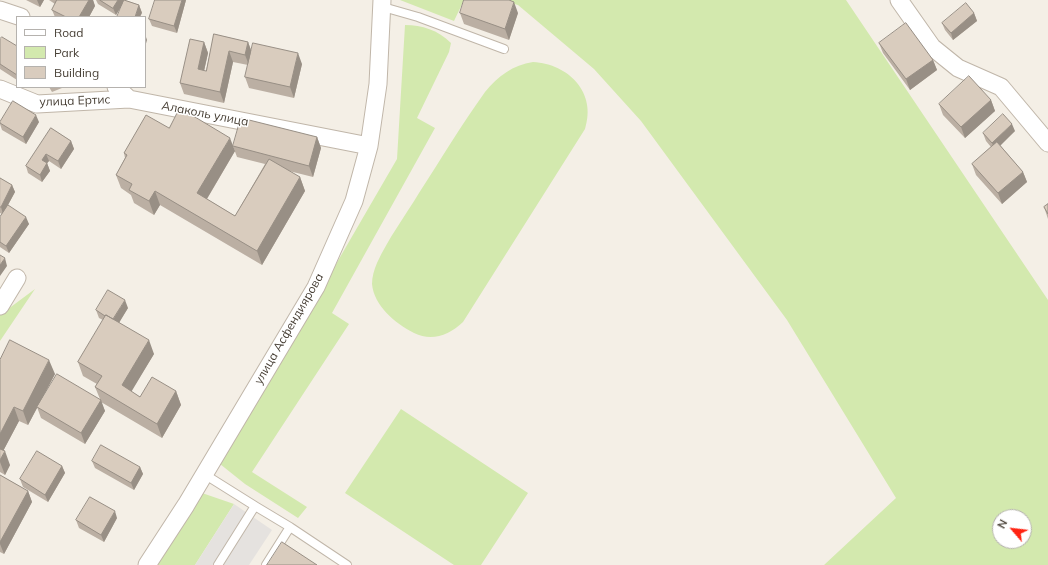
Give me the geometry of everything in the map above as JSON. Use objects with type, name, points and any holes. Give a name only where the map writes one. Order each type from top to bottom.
[{"type":"street","points":[[898,0],[932,47],[958,68],[1001,87],[1048,144]]},
{"type":"street","name":"улица Асфендиярова","points":[[147,565],[204,474],[316,287],[354,201],[369,146],[378,84],[382,3]]},
{"type":"street","points":[[0,10],[18,16]]},
{"type":"street","points":[[117,88],[129,99]]},
{"type":"street","name":"улица Ертис","points":[[0,89],[37,104],[129,99]]},
{"type":"street","name":"Алаколь улица","points":[[129,99],[369,146]]},
{"type":"street","points":[[0,306],[17,278]]},
{"type":"lane","points":[[382,3],[504,49]]},
{"type":"lane","points":[[204,474],[347,565]]},
{"type":"lane","points":[[218,565],[255,506]]},
{"type":"lane","points":[[266,565],[290,528]]},
{"type":"green space","points":[[400,0],[464,0],[454,21]]},
{"type":"green space","points":[[499,0],[846,0],[1048,300],[1048,565],[824,565],[896,498],[787,320],[641,121],[594,69],[518,5]]},
{"type":"green space","points":[[405,25],[430,29],[446,38],[451,43],[449,52],[417,118],[435,128],[332,313],[349,324],[252,472],[307,507],[298,518],[245,484],[220,464],[397,159]]},
{"type":"green space","points":[[533,62],[558,68],[577,83],[587,104],[588,116],[585,129],[463,322],[458,327],[440,336],[421,336],[393,319],[381,307],[372,284],[373,274],[377,263],[386,245],[485,92],[506,72],[526,63]]},
{"type":"green space","points":[[35,289],[0,341],[0,315]]},
{"type":"green space","points":[[401,409],[528,493],[481,565],[454,565],[345,493]]},
{"type":"green space","points":[[202,493],[234,504],[195,565],[153,565]]},
{"type":"shaded area","points":[[234,504],[272,530],[249,565],[195,565]]},
{"type":"building","points":[[57,0],[89,0],[80,16],[64,16],[52,10]]},
{"type":"building","points":[[100,0],[118,0],[113,8]]},
{"type":"building","points":[[124,0],[139,5],[135,16],[117,16]]},
{"type":"building","points":[[155,0],[182,0],[174,26],[149,19]]},
{"type":"building","points":[[464,0],[509,0],[514,2],[505,29],[460,13]]},
{"type":"building","points":[[966,3],[974,13],[951,33],[942,23]]},
{"type":"building","points":[[906,23],[933,60],[906,79],[879,43]]},
{"type":"building","points":[[214,34],[248,42],[245,55],[229,51],[220,92],[180,83],[190,39],[204,42],[198,69],[206,71]]},
{"type":"building","points":[[2,37],[16,45],[16,74],[0,64],[0,39]]},
{"type":"building","points":[[253,43],[298,53],[290,87],[245,77]]},
{"type":"building","points":[[969,76],[991,100],[961,127],[939,104]]},
{"type":"building","points":[[13,101],[36,115],[23,137],[0,123]]},
{"type":"building","points":[[180,108],[230,138],[197,193],[235,216],[269,159],[300,177],[257,251],[155,191],[149,201],[129,190],[132,184],[116,175],[127,155],[124,153],[146,115],[169,128]]},
{"type":"building","points":[[1003,114],[1012,124],[992,143],[983,133]]},
{"type":"building","points":[[241,118],[317,137],[309,166],[233,146]]},
{"type":"building","points":[[51,128],[71,141],[58,161],[46,154],[42,160],[47,163],[40,175],[26,166]]},
{"type":"building","points":[[997,142],[1023,172],[998,193],[972,164]]},
{"type":"building","points":[[0,178],[12,185],[1,207],[0,207]]},
{"type":"building","points":[[1048,204],[1048,214],[1044,207]]},
{"type":"building","points":[[8,205],[26,217],[6,246],[0,242],[0,217]]},
{"type":"building","points":[[0,255],[5,258],[0,265]]},
{"type":"building","points":[[108,290],[125,300],[113,319],[96,310]]},
{"type":"building","points":[[106,315],[149,340],[122,385],[140,397],[152,377],[176,391],[157,424],[95,387],[102,376],[78,362]]},
{"type":"building","points":[[10,340],[49,360],[23,411],[14,407],[0,434],[0,360]]},
{"type":"building","points":[[57,374],[101,400],[81,433],[37,407]]},
{"type":"building","points":[[101,445],[140,467],[131,483],[92,461]]},
{"type":"building","points":[[0,449],[5,451],[0,460]]},
{"type":"building","points":[[37,451],[62,466],[45,495],[20,479]]},
{"type":"building","points":[[0,475],[28,491],[0,542]]},
{"type":"building","points":[[90,497],[115,511],[101,535],[76,520]]},
{"type":"building","points":[[282,542],[317,565],[267,565]]}]
